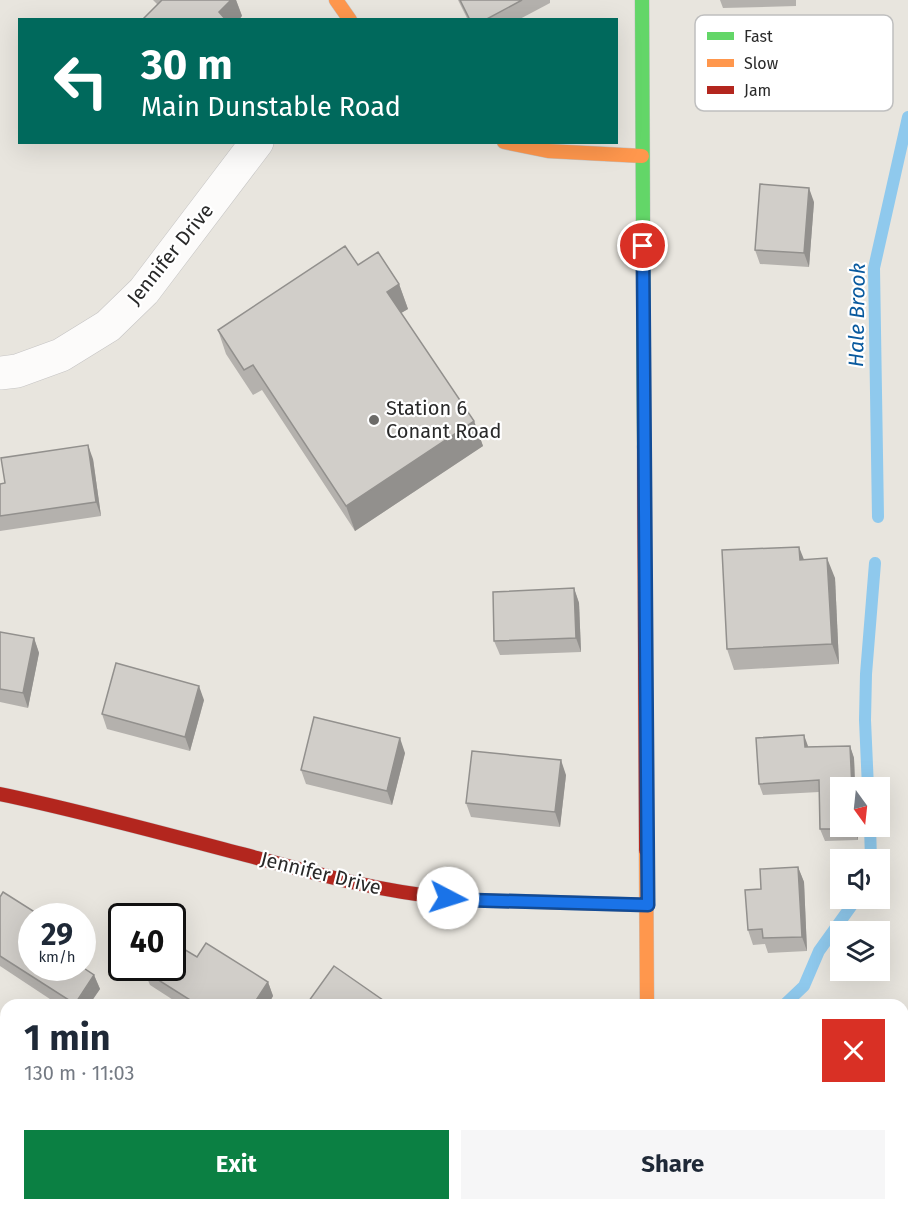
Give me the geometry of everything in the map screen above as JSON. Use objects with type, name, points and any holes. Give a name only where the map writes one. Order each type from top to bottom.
[{"type":"main road","points":[[336,0],[349,18]]},
{"type":"main road","points":[[642,0],[647,999]]},
{"type":"main road","points":[[514,144],[548,151],[642,156]]},
{"type":"main road","name":"Jennifer Drive","points":[[0,794],[69,809],[351,883],[407,894],[468,900],[648,905]]},
{"type":"street","name":"Jennifer Drive","points":[[0,373],[17,371],[61,355],[108,326],[144,291],[255,144]]},
{"type":"building","points":[[162,0],[231,0],[219,12],[224,18],[144,18]]},
{"type":"building","points":[[460,0],[522,0],[489,18],[469,18]]},
{"type":"building","points":[[760,184],[809,188],[804,253],[755,250]]},
{"type":"building","name":"Station 6 Conant Road","points":[[345,246],[358,265],[378,252],[399,284],[387,292],[474,421],[346,506],[253,365],[244,370],[218,330]]},
{"type":"building","points":[[88,445],[96,502],[0,516],[0,484],[5,483],[1,458]]},
{"type":"building","points":[[799,547],[800,560],[827,558],[832,644],[727,649],[722,550]]},
{"type":"building","points":[[574,588],[576,638],[494,641],[493,592]]},
{"type":"building","points":[[0,632],[34,638],[23,693],[0,689]]},
{"type":"building","points":[[116,663],[199,686],[185,737],[102,714]]},
{"type":"building","points":[[314,717],[400,738],[387,791],[301,770]]},
{"type":"building","points":[[804,735],[805,747],[850,746],[851,777],[830,777],[830,829],[820,829],[819,780],[759,784],[756,738]]},
{"type":"building","points":[[472,751],[561,760],[555,812],[466,803]]},
{"type":"building","points":[[798,867],[802,937],[763,938],[762,929],[748,930],[745,890],[761,889],[760,869]]},
{"type":"building","points":[[3,892],[20,903],[18,903],[18,968],[0,956],[0,897]]},
{"type":"building","points":[[206,943],[268,982],[257,999],[188,999],[160,981],[186,981],[186,950],[197,957]]},
{"type":"building","points":[[334,966],[381,999],[310,999]]},
{"type":"building","points":[[39,981],[90,981],[78,999],[67,999]]},
{"type":"waterway","name":"Hale Brook","points":[[878,517],[874,268],[908,117]]},
{"type":"waterway","name":"Hale Brook","points":[[868,777],[866,674],[875,563]]},
{"type":"waterway","name":"Hale Brook","points":[[870,837],[871,849]]},
{"type":"waterway","name":"Hale Brook","points":[[790,999],[804,986],[819,951],[849,909]]},
{"type":"traffic: fast","points":[[642,0],[644,447]]},
{"type":"traffic: slow","points":[[336,0],[349,18]]},
{"type":"traffic: slow","points":[[514,144],[548,151],[642,156]]},
{"type":"traffic: slow","points":[[646,850],[647,999]]},
{"type":"traffic: slow","points":[[440,897],[468,900],[648,905]]},
{"type":"traffic: jam","points":[[644,447],[646,850]]},
{"type":"traffic: jam","points":[[0,794],[97,816],[348,881],[394,891],[440,897]]},
{"type":"place","name":"Station 6 Conant Road","points":[[374,420]]},
{"type":"route","points":[[448,898],[648,905],[643,246]]}]
